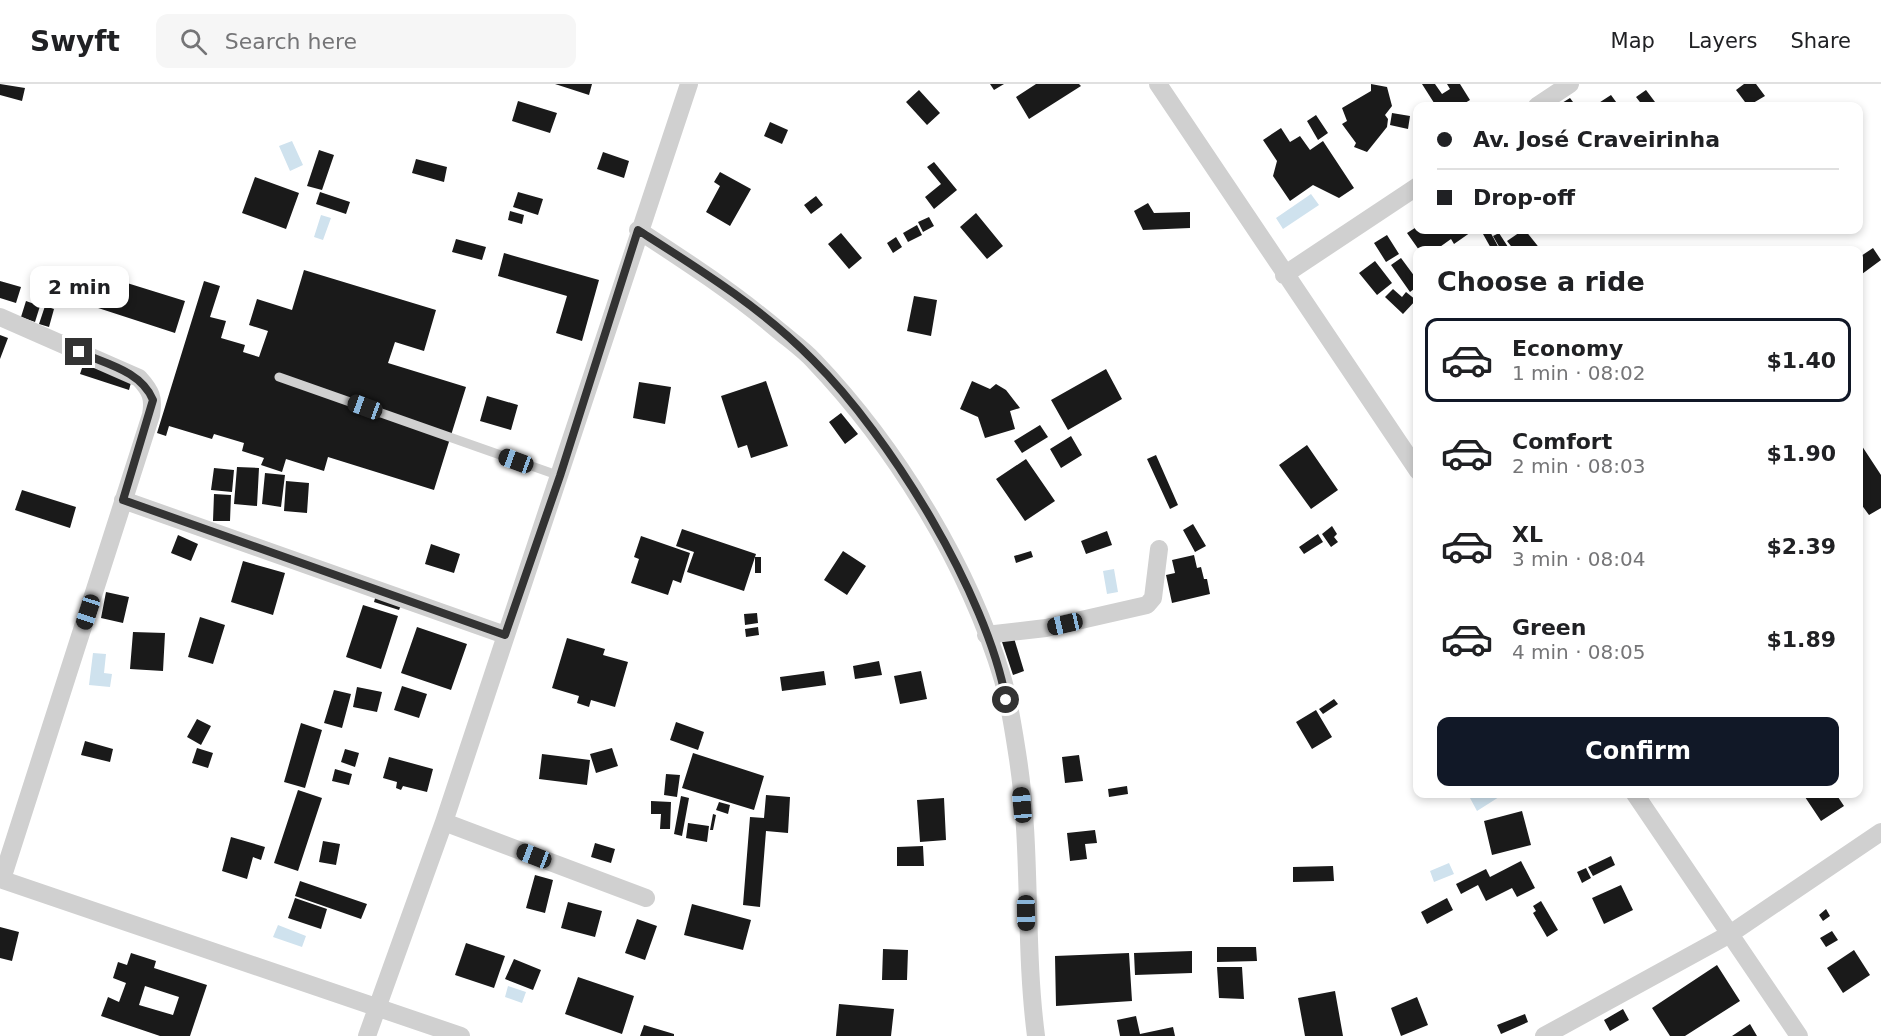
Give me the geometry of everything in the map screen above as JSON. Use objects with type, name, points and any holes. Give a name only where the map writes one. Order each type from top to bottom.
[{"type":"street","points":[[367,1036],[444,822],[560,476],[638,230],[689,84]]},
{"type":"street","points":[[1158,84],[1284,275],[1413,464]]},
{"type":"street","points":[[1543,102],[1570,84]]},
{"type":"street","points":[[1284,275],[1413,189]]},
{"type":"street","points":[[638,230],[731,291],[813,359],[850,402],[924,507],[972,597],[1003,680],[1018,761],[1026,848],[1027,935],[1036,1036]]},
{"type":"street","points":[[0,317],[139,378],[149,389],[153,400],[151,415],[1,879],[461,1036]]},
{"type":"street","points":[[123,500],[505,635]]},
{"type":"street","points":[[986,635],[1046,628],[1147,605],[1154,598],[1159,549]]},
{"type":"street","points":[[1638,798],[1799,1036]]},
{"type":"street","points":[[444,822],[646,898]]},
{"type":"street","points":[[1544,1036],[1730,934],[1881,832]]},
{"type":"lane","points":[[279,376],[560,476]]},
{"type":"water","points":[[292,141],[303,165],[290,171],[279,146]]},
{"type":"water","points":[[1311,194],[1319,205],[1283,229],[1276,218]]},
{"type":"water","points":[[321,215],[331,218],[323,240],[314,237]]},
{"type":"water","points":[[1114,569],[1118,592],[1107,594],[1103,571]]},
{"type":"water","points":[[93,653],[106,654],[104,673],[112,674],[110,687],[89,685]]},
{"type":"water","points":[[1470,798],[1497,798],[1477,811]]},
{"type":"water","points":[[1449,863],[1454,874],[1434,882],[1430,871]]},
{"type":"water","points":[[278,925],[306,936],[302,947],[273,937]]},
{"type":"water","points":[[508,986],[526,992],[522,1003],[505,997]]},
{"type":"building","points":[[0,84],[25,88],[22,101],[0,95]]},
{"type":"building","points":[[555,84],[592,84],[589,95]]},
{"type":"building","points":[[990,84],[1004,84],[994,90]]},
{"type":"building","points":[[1036,84],[1079,84],[1081,86],[1029,119],[1016,97]]},
{"type":"building","points":[[1371,84],[1387,87],[1392,106],[1385,115],[1388,119],[1387,127],[1367,152],[1354,147],[1356,143],[1342,124],[1347,121],[1342,108],[1371,91]]},
{"type":"building","points":[[1422,84],[1435,84],[1442,94],[1450,89],[1447,84],[1460,84],[1470,100],[1467,102],[1433,102]]},
{"type":"building","points":[[1744,84],[1756,84],[1765,96],[1755,102],[1745,102],[1736,90]]},
{"type":"building","points":[[919,90],[940,113],[927,125],[906,102]]},
{"type":"building","points":[[1646,90],[1655,102],[1640,102],[1636,97]]},
{"type":"building","points":[[1611,95],[1616,102],[1600,102]]},
{"type":"building","points":[[518,101],[557,113],[550,133],[512,121]]},
{"type":"building","points":[[1392,113],[1410,116],[1408,129],[1390,125]]},
{"type":"building","points":[[1316,115],[1328,133],[1318,140],[1307,121]]},
{"type":"building","points":[[770,122],[788,130],[782,144],[764,136]]},
{"type":"building","points":[[1281,128],[1290,142],[1300,136],[1310,150],[1323,141],[1354,188],[1339,198],[1313,185],[1290,201],[1273,176],[1277,161],[1263,140]]},
{"type":"building","points":[[319,150],[334,155],[322,190],[307,186]]},
{"type":"building","points":[[603,152],[629,161],[624,178],[597,169]]},
{"type":"building","points":[[416,159],[447,167],[444,182],[412,173]]},
{"type":"building","points":[[934,162],[957,190],[934,209],[925,197],[941,184],[927,167]]},
{"type":"building","points":[[720,172],[751,189],[730,226],[706,212],[720,186],[714,182]]},
{"type":"building","points":[[255,177],[299,193],[286,229],[242,213]]},
{"type":"building","points":[[320,192],[350,202],[346,214],[316,204]]},
{"type":"building","points":[[518,192],[543,199],[538,215],[513,207]]},
{"type":"building","points":[[816,196],[823,205],[811,214],[804,205]]},
{"type":"building","points":[[1148,203],[1154,213],[1190,212],[1190,228],[1143,230],[1134,211]]},
{"type":"building","points":[[510,211],[524,215],[522,224],[508,220]]},
{"type":"building","points":[[976,213],[1003,246],[987,259],[960,227]]},
{"type":"building","points":[[929,217],[934,226],[923,232],[918,222]]},
{"type":"building","points":[[917,225],[922,235],[908,242],[903,233]]},
{"type":"building","points":[[1413,229],[1413,234],[1468,234],[1454,244],[1451,239],[1441,246],[1416,246],[1407,233]]},
{"type":"building","points":[[841,233],[862,258],[849,269],[828,244]]},
{"type":"building","points":[[1483,234],[1491,234],[1498,246],[1490,246]]},
{"type":"building","points":[[1500,234],[1507,246],[1499,246],[1493,236]]},
{"type":"building","points":[[1517,234],[1528,234],[1538,246],[1511,246],[1507,241]]},
{"type":"building","points":[[1387,235],[1399,254],[1386,262],[1374,243]]},
{"type":"building","points":[[896,237],[902,247],[893,253],[887,243]]},
{"type":"building","points":[[456,239],[486,247],[482,260],[452,252]]},
{"type":"building","points":[[1873,248],[1881,260],[1863,273],[1863,255]]},
{"type":"building","points":[[504,253],[599,280],[582,341],[556,333],[567,296],[498,276]]},
{"type":"building","points":[[1401,258],[1413,274],[1413,290],[1410,292],[1391,265]]},
{"type":"building","points":[[1375,261],[1392,283],[1377,295],[1359,273]]},
{"type":"building","points":[[60,270],[124,291],[127,283],[185,301],[175,333],[52,293]]},
{"type":"building","points":[[304,270],[436,310],[424,351],[395,342],[388,363],[466,387],[434,490],[328,457],[324,471],[286,459],[282,472],[261,465],[264,458],[242,451],[244,443],[214,434],[212,439],[169,426],[166,436],[157,433],[204,281],[220,286],[210,317],[226,321],[221,338],[245,345],[243,352],[259,357],[268,331],[249,325],[257,299],[292,310]]},
{"type":"building","points":[[0,281],[21,287],[16,303],[0,298]]},
{"type":"building","points":[[1393,289],[1402,297],[1406,292],[1413,298],[1413,303],[1403,314],[1385,297]]},
{"type":"building","points":[[914,296],[937,300],[931,336],[907,331]]},
{"type":"building","points":[[26,301],[40,306],[35,322],[21,317]]},
{"type":"building","points":[[45,306],[54,309],[49,327],[39,324]]},
{"type":"building","points":[[0,335],[8,338],[0,359]]},
{"type":"building","points":[[84,362],[132,379],[129,390],[80,374]]},
{"type":"building","points":[[1106,369],[1122,399],[1068,430],[1051,400]]},
{"type":"building","points":[[766,381],[788,446],[751,458],[747,445],[738,448],[721,396]]},
{"type":"building","points":[[972,381],[990,389],[996,384],[1006,390],[1020,408],[1010,411],[1015,429],[985,438],[978,417],[960,409]]},
{"type":"building","points":[[639,382],[671,387],[665,424],[633,418]]},
{"type":"building","points":[[487,396],[518,405],[511,430],[480,421]]},
{"type":"building","points":[[841,413],[858,434],[845,444],[829,422]]},
{"type":"building","points":[[1040,425],[1048,437],[1022,453],[1014,441]]},
{"type":"building","points":[[1071,436],[1082,455],[1061,468],[1050,449]]},
{"type":"building","points":[[1307,445],[1338,490],[1311,509],[1279,465]]},
{"type":"building","points":[[1863,448],[1881,475],[1881,508],[1869,515],[1863,507]]},
{"type":"building","points":[[1156,455],[1178,505],[1170,509],[1147,459]]},
{"type":"building","points":[[1026,459],[1055,501],[1025,521],[996,479]]},
{"type":"building","points":[[237,467],[259,468],[257,506],[234,504]]},
{"type":"building","points":[[214,468],[234,470],[232,492],[211,490]]},
{"type":"building","points":[[265,473],[285,475],[281,507],[262,504]]},
{"type":"building","points":[[286,481],[309,483],[307,513],[284,511]]},
{"type":"building","points":[[22,490],[76,507],[70,528],[15,510]]},
{"type":"building","points":[[214,494],[231,495],[230,521],[213,521]]},
{"type":"building","points":[[1193,524],[1206,546],[1195,552],[1183,530]]},
{"type":"building","points":[[1332,526],[1337,534],[1334,537],[1338,542],[1331,547],[1322,534]]},
{"type":"building","points":[[682,529],[756,554],[744,591],[687,572],[694,552],[676,546]]},
{"type":"building","points":[[1107,531],[1112,545],[1086,554],[1081,541]]},
{"type":"building","points":[[1318,534],[1323,542],[1304,554],[1299,547]]},
{"type":"building","points":[[178,535],[198,544],[191,561],[171,553]]},
{"type":"building","points":[[641,536],[690,553],[681,583],[673,580],[668,595],[631,583],[639,559],[634,557]]},
{"type":"building","points":[[431,544],[460,554],[454,573],[425,564]]},
{"type":"building","points":[[843,551],[866,566],[847,595],[824,580]]},
{"type":"building","points":[[1031,551],[1033,557],[1016,563],[1014,556]]},
{"type":"building","points":[[1194,555],[1197,568],[1201,567],[1204,579],[1207,579],[1210,594],[1172,603],[1166,575],[1175,573],[1172,560]]},
{"type":"building","points":[[755,557],[761,557],[761,573],[755,573]]},
{"type":"building","points":[[243,561],[285,573],[273,615],[231,602]]},
{"type":"building","points":[[106,592],[129,597],[123,623],[101,618]]},
{"type":"building","points":[[376,595],[402,603],[399,610],[374,602]]},
{"type":"building","points":[[363,605],[398,616],[381,669],[346,657]]},
{"type":"building","points":[[757,613],[758,623],[745,625],[744,614]]},
{"type":"building","points":[[200,617],[225,625],[213,664],[188,657]]},
{"type":"building","points":[[417,627],[467,644],[451,690],[401,673]]},
{"type":"building","points":[[758,627],[759,635],[746,637],[745,629]]},
{"type":"building","points":[[133,632],[165,633],[163,671],[130,669]]},
{"type":"building","points":[[567,638],[605,649],[603,655],[628,662],[615,707],[591,700],[589,707],[577,703],[579,696],[552,688]]},
{"type":"building","points":[[1014,638],[1024,671],[1013,675],[1002,642]]},
{"type":"building","points":[[879,661],[882,675],[855,679],[853,666]]},
{"type":"building","points":[[824,671],[826,685],[782,691],[780,677]]},
{"type":"building","points":[[921,671],[927,699],[900,704],[894,676]]},
{"type":"building","points":[[402,686],[427,694],[419,718],[394,710]]},
{"type":"building","points":[[357,687],[382,692],[377,712],[353,707]]},
{"type":"building","points":[[334,690],[351,694],[342,728],[324,723]]},
{"type":"building","points":[[1334,699],[1338,704],[1323,714],[1319,709]]},
{"type":"building","points":[[1316,710],[1332,737],[1312,749],[1296,722]]},
{"type":"building","points":[[197,719],[211,726],[201,745],[187,737]]},
{"type":"building","points":[[676,722],[704,732],[698,750],[670,740]]},
{"type":"building","points":[[301,723],[322,730],[305,788],[284,782]]},
{"type":"building","points":[[85,741],[113,749],[110,762],[81,755]]},
{"type":"building","points":[[197,748],[213,753],[208,768],[192,763]]},
{"type":"building","points":[[612,748],[618,766],[596,773],[590,754]]},
{"type":"building","points":[[345,749],[359,753],[355,767],[341,762]]},
{"type":"building","points":[[693,753],[764,776],[754,810],[682,788]]},
{"type":"building","points":[[542,754],[590,760],[587,785],[539,779]]},
{"type":"building","points":[[1079,755],[1083,781],[1065,783],[1062,757]]},
{"type":"building","points":[[389,757],[433,769],[427,792],[403,786],[401,790],[396,788],[397,782],[383,778]]},
{"type":"building","points":[[335,769],[352,774],[349,785],[332,781]]},
{"type":"building","points":[[666,774],[680,775],[677,797],[664,795]]},
{"type":"building","points":[[1127,786],[1128,794],[1109,797],[1108,789]]},
{"type":"building","points":[[298,790],[322,798],[298,871],[274,863]]},
{"type":"building","points":[[766,795],[790,797],[788,833],[766,831],[760,907],[743,905],[750,817],[764,818]]},
{"type":"building","points":[[681,796],[689,798],[682,836],[674,834]]},
{"type":"building","points":[[944,798],[946,840],[920,842],[917,800]]},
{"type":"building","points":[[1806,798],[1839,798],[1844,806],[1821,821]]},
{"type":"building","points":[[651,801],[671,802],[670,829],[660,829],[661,814],[651,814]]},
{"type":"building","points":[[719,802],[730,805],[728,814],[716,810]]},
{"type":"building","points":[[1522,811],[1531,845],[1492,855],[1484,821]]},
{"type":"building","points":[[713,814],[716,815],[713,830],[710,830]]},
{"type":"building","points":[[688,823],[709,826],[707,842],[686,838]]},
{"type":"building","points":[[1095,830],[1097,843],[1085,844],[1087,859],[1070,861],[1067,833]]},
{"type":"building","points":[[231,837],[265,847],[261,860],[253,857],[247,879],[222,871]]},
{"type":"building","points":[[323,841],[340,844],[336,865],[319,862]]},
{"type":"building","points":[[595,843],[615,849],[611,863],[591,857]]},
{"type":"building","points":[[923,846],[924,866],[897,866],[897,847]]},
{"type":"building","points":[[1611,856],[1615,865],[1593,876],[1588,867]]},
{"type":"building","points":[[1521,861],[1535,888],[1517,897],[1512,888],[1486,901],[1478,885],[1461,894],[1456,884],[1486,869],[1490,877]]},
{"type":"building","points":[[1333,866],[1334,881],[1293,882],[1293,867]]},
{"type":"building","points":[[1586,868],[1591,878],[1582,883],[1577,872]]},
{"type":"building","points":[[535,875],[553,880],[545,913],[526,908]]},
{"type":"building","points":[[300,881],[367,904],[361,919],[295,896]]},
{"type":"building","points":[[1621,885],[1633,910],[1604,924],[1592,898]]},
{"type":"building","points":[[295,898],[327,909],[321,929],[288,918]]},
{"type":"building","points":[[1447,898],[1453,910],[1427,924],[1421,912]]},
{"type":"building","points":[[1541,901],[1558,930],[1547,937],[1533,913],[1536,911],[1533,906]]},
{"type":"building","points":[[568,902],[602,911],[595,937],[561,928]]},
{"type":"building","points":[[692,904],[751,920],[743,950],[684,935]]},
{"type":"building","points":[[1826,909],[1830,916],[1823,921],[1819,915]]},
{"type":"building","points":[[637,919],[657,926],[645,960],[625,953]]},
{"type":"building","points":[[0,927],[19,932],[12,961],[0,958]]},
{"type":"building","points":[[1832,931],[1838,940],[1826,947],[1820,938]]},
{"type":"building","points":[[466,943],[505,956],[494,988],[455,975]]},
{"type":"building","points":[[1217,947],[1256,947],[1257,961],[1217,962]]},
{"type":"building","points":[[883,949],[908,950],[907,980],[882,980]]},
{"type":"building","points":[[1854,950],[1870,975],[1843,993],[1827,968]]},
{"type":"building","points":[[1192,951],[1192,973],[1135,975],[1134,953]]},
{"type":"building","points":[[131,953],[156,961],[154,968],[207,985],[190,1036],[160,1036],[101,1016],[108,997],[119,1002],[126,983],[113,978],[118,962],[127,965]],"holes":[[[145,986],[179,997],[173,1015],[139,1005]]]},
{"type":"building","points":[[1129,953],[1132,1001],[1056,1006],[1055,956]]},
{"type":"building","points":[[514,959],[541,970],[533,990],[505,979]]},
{"type":"building","points":[[1717,965],[1740,1001],[1685,1036],[1670,1036],[1652,1008]]},
{"type":"building","points":[[1217,967],[1242,967],[1244,999],[1219,998]]},
{"type":"building","points":[[578,977],[634,996],[622,1034],[565,1014]]},
{"type":"building","points":[[1335,991],[1343,1036],[1305,1036],[1298,998]]},
{"type":"building","points":[[1417,997],[1428,1025],[1401,1036],[1391,1008]]},
{"type":"building","points":[[839,1004],[894,1009],[891,1036],[836,1036]]},
{"type":"building","points":[[1623,1009],[1629,1020],[1610,1031],[1604,1020]]},
{"type":"building","points":[[1525,1014],[1528,1022],[1501,1034],[1497,1025]]},
{"type":"building","points":[[1136,1016],[1140,1034],[1173,1027],[1175,1036],[1120,1036],[1117,1020]]},
{"type":"building","points":[[1750,1024],[1757,1036],[1732,1036]]},
{"type":"building","points":[[644,1025],[674,1034],[674,1036],[640,1036]]},
{"type":"route","points":[[79,352],[139,378],[149,389],[153,400],[151,415],[123,500],[505,635],[560,476],[638,230],[731,291],[813,359],[864,419],[924,507],[972,597],[1003,680],[1006,700]]}]
